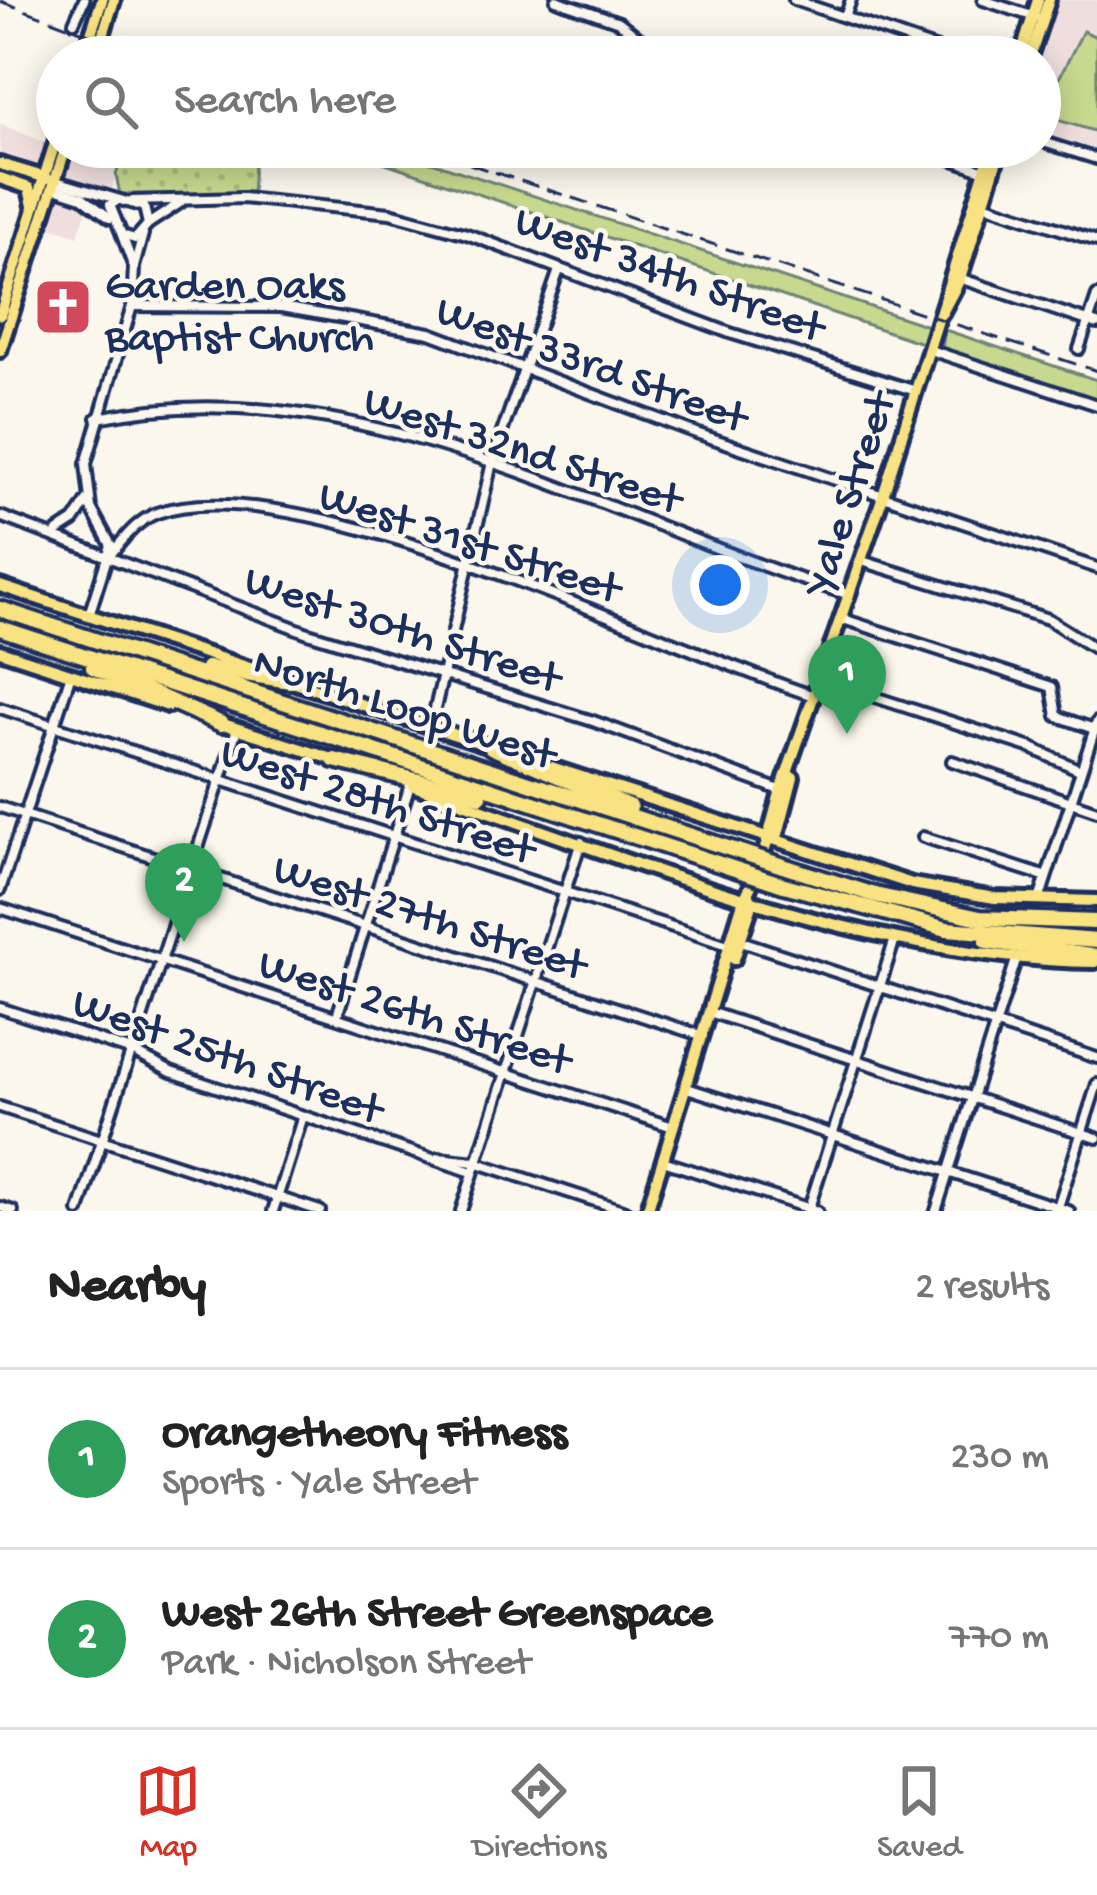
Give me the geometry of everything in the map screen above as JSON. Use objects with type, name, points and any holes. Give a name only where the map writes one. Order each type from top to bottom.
[{"type":"highway","name":"North Loop West","points":[[0,609],[875,896],[980,918]]},
{"type":"highway","name":"North Loop West","points":[[6,630],[784,885],[947,929]]},
{"type":"highway","points":[[6,630],[230,727]]},
{"type":"highway","points":[[132,652],[290,681]]},
{"type":"highway","points":[[491,747],[634,808],[654,823]]},
{"type":"highway","points":[[334,760],[578,819]]},
{"type":"highway","points":[[980,918],[1097,913]]},
{"type":"highway","points":[[980,918],[1097,922]]},
{"type":"highway","points":[[947,929],[1097,941]]},
{"type":"highway","points":[[947,929],[1000,945],[1097,960]]},
{"type":"main road","points":[[90,36],[102,0]]},
{"type":"main road","points":[[103,36],[114,0]]},
{"type":"main road","points":[[1034,36],[1038,0]]},
{"type":"main road","points":[[1029,36],[1049,0]]},
{"type":"main road","points":[[0,315],[20,273],[52,168]]},
{"type":"main road","points":[[1,348],[33,214],[56,168]]},
{"type":"main road","name":"Yale Street","points":[[964,246],[983,204],[989,168]]},
{"type":"main road","name":"Yale Street","points":[[647,1211],[990,168]]},
{"type":"main road","points":[[0,171],[49,183]]},
{"type":"main road","points":[[0,171],[29,188],[33,214]]},
{"type":"main road","points":[[0,586],[912,884],[1039,900],[1097,901]]},
{"type":"main road","points":[[0,651],[894,942],[1016,960],[1097,960]]},
{"type":"street","points":[[74,22],[84,0]]},
{"type":"street","points":[[556,0],[578,3],[637,36]]},
{"type":"street","points":[[794,0],[900,36]]},
{"type":"street","points":[[845,17],[851,0]]},
{"type":"street","points":[[983,0],[1037,18]]},
{"type":"street","points":[[1061,148],[1097,159]]},
{"type":"street","points":[[976,168],[988,172]]},
{"type":"street","points":[[49,183],[133,201],[147,212],[148,224],[134,267],[132,307],[86,464],[88,499],[110,539],[110,555],[88,615]]},
{"type":"street","points":[[49,183],[82,197],[113,220]]},
{"type":"street","points":[[118,200],[110,208],[134,267]]},
{"type":"street","name":"West 34th Street","points":[[133,201],[281,200],[390,213],[730,333],[916,391]]},
{"type":"street","name":"West 34th Street","points":[[148,224],[169,207],[188,201]]},
{"type":"street","points":[[983,204],[1097,241]]},
{"type":"street","points":[[122,235],[130,239],[143,234]]},
{"type":"street","points":[[430,728],[446,675],[491,464],[559,270]]},
{"type":"street","points":[[955,277],[1093,322]]},
{"type":"street","points":[[1079,349],[1093,322],[1097,296]]},
{"type":"street","name":"West 33rd Street","points":[[132,307],[256,305],[338,314],[430,334],[663,421],[1097,568]]},
{"type":"street","points":[[930,350],[1097,404]]},
{"type":"street","name":"West 32nd Street","points":[[97,418],[198,407],[287,411],[364,426],[491,464],[850,595]]},
{"type":"street","points":[[56,532],[74,521],[88,499]]},
{"type":"street","name":"West 31st Street","points":[[110,555],[153,514],[232,506],[336,522],[468,565],[817,697]]},
{"type":"street","name":"West 30th Street","points":[[0,515],[56,532],[308,633],[446,675],[785,792]]},
{"type":"street","points":[[862,561],[1048,619],[1097,650]]},
{"type":"street","points":[[842,619],[1052,687],[1055,715],[1096,727],[1039,900]]},
{"type":"street","points":[[0,890],[71,674]]},
{"type":"street","points":[[823,680],[1036,749],[1080,770]]},
{"type":"street","name":"West 28th Street","points":[[0,708],[564,892],[1097,1058]]},
{"type":"street","points":[[79,1211],[220,779],[230,727]]},
{"type":"street","points":[[952,761],[1097,812]]},
{"type":"street","points":[[337,1016],[410,785]]},
{"type":"street","name":"West 27th Street","points":[[0,807],[705,1036]]},
{"type":"street","points":[[923,837],[1044,876]]},
{"type":"street","points":[[461,1211],[581,841]]},
{"type":"street","name":"West 26th Street","points":[[0,908],[675,1127]]},
{"type":"street","points":[[663,1161],[811,1210],[894,942]]},
{"type":"street","points":[[936,1211],[1016,960]]},
{"type":"street","name":"West 25th Street","points":[[0,1007],[303,1116],[626,1211]]},
{"type":"street","points":[[712,1013],[1097,1138]]},
{"type":"street","points":[[687,1088],[1061,1210],[1097,1084]]},
{"type":"street","points":[[0,1107],[320,1211]]},
{"type":"street","points":[[273,1211],[303,1116]]},
{"type":"street","points":[[0,1207],[13,1211]]},
{"type":"shaded area","points":[[1057,0],[1097,0],[1097,150],[1061,139],[1061,36],[1046,36]]},
{"type":"shaded area","points":[[0,124],[36,139],[36,168],[118,168],[111,192],[89,203],[78,236],[48,226],[65,178],[0,158]]},
{"type":"green space","points":[[1083,31],[1097,37],[1097,132],[1061,121],[1061,74]]},
{"type":"green space","points":[[118,168],[254,168],[252,194],[120,194]]},
{"type":"green space","points":[[401,168],[450,168],[928,326],[922,343]]},
{"type":"green space","points":[[945,330],[1097,380],[1097,400],[942,349]]},
{"type":"railway","points":[[0,1],[94,36]]},
{"type":"railway","points":[[482,168],[1097,371]]},
{"type":"place","name":"Garden Oaks Baptist Church","points":[[63,307]]},
{"type":"place","name":"Orangetheory Fitness","points":[[847,734]]},
{"type":"place","name":"West 26th Street Greenspace","points":[[184,942]]}]
